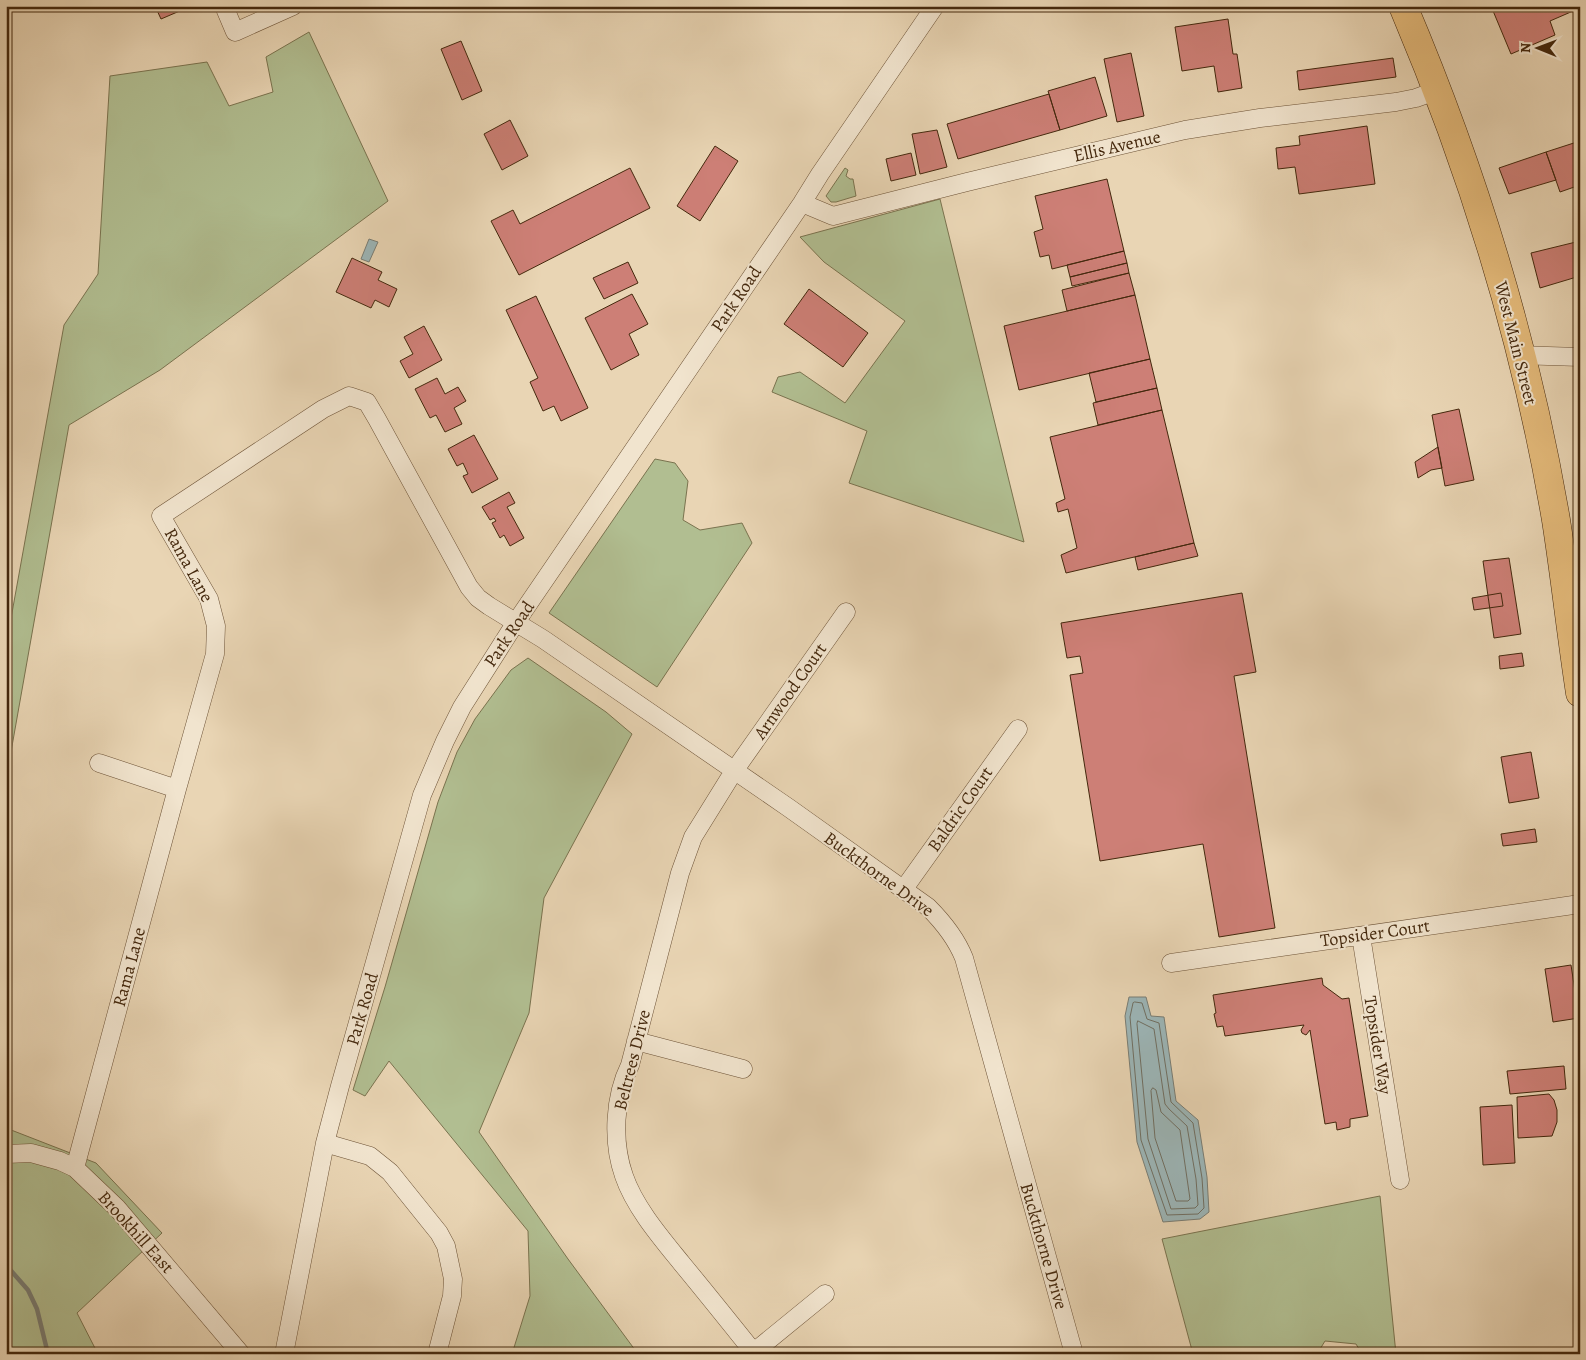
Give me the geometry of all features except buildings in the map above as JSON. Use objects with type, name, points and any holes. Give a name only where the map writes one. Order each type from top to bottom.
[{"type":"main road","name":"West Main Street","points":[[1404,6],[1438,90],[1476,196],[1520,355],[1540,437],[1556,520],[1580,692]]},
{"type":"street","points":[[224,6],[235,32],[293,6]]},
{"type":"street","name":"Park Road","points":[[284,1354],[325,1143],[422,795],[462,707],[516,622],[935,6]]},
{"type":"street","name":"Ellis Avenue","points":[[802,204],[833,216],[1175,132],[1260,118],[1396,102],[1416,98],[1438,90]]},
{"type":"street","points":[[1520,355],[1580,357]]},
{"type":"street","name":"Rama Lane","points":[[75,1168],[215,654],[216,626],[209,599],[161,516],[331,405],[348,396],[367,402],[469,587],[478,598],[516,622]]},
{"type":"street","name":"Arnwood Court","points":[[734,771],[846,612]]},
{"type":"street","name":"Buckthorne Drive","points":[[516,622],[789,808],[928,907],[939,918],[959,945],[964,958],[1074,1354]]},
{"type":"street","name":"Baldric Court","points":[[903,890],[1018,729]]},
{"type":"street","points":[[99,763],[177,789]]},
{"type":"street","name":"Beltrees Drive","points":[[734,771],[693,837],[684,860],[630,1065],[624,1077],[617,1130],[618,1154],[624,1177],[634,1198],[662,1238],[754,1353]]},
{"type":"street","name":"Topsider Court","points":[[1171,963],[1580,904]]},
{"type":"street","name":"Topsider Way","points":[[1361,936],[1400,1180]]},
{"type":"street","points":[[636,1041],[743,1069]]},
{"type":"street","points":[[325,1143],[370,1156],[390,1172],[439,1233],[446,1246],[453,1278],[452,1296],[437,1354]]},
{"type":"street","name":"Brookhill East","points":[[6,1154],[32,1153],[60,1161],[75,1168],[117,1208],[240,1354]]},
{"type":"street","points":[[754,1353],[825,1294]]},
{"type":"green space","points":[[309,32],[388,201],[160,370],[69,425],[6,780],[6,646],[64,325],[98,274],[110,76],[207,62],[229,106],[273,92],[266,57]]},
{"type":"green space","points":[[845,168],[848,170],[846,176],[853,179],[856,196],[831,202],[826,196]]},
{"type":"green space","points":[[940,199],[1024,542],[849,483],[867,431],[772,392],[778,377],[800,372],[845,403],[905,321],[824,262],[800,237]]},
{"type":"green space","points":[[655,459],[675,463],[688,481],[683,520],[700,530],[742,523],[752,543],[657,687],[549,613]]},
{"type":"green space","points":[[528,658],[606,712],[632,734],[544,898],[529,1013],[479,1132],[568,1259],[638,1354],[512,1354],[530,1296],[528,1231],[389,1061],[365,1096],[353,1090],[385,987],[438,802],[457,752],[475,719],[511,670]]},
{"type":"green space","points":[[6,1128],[96,1163],[162,1233],[77,1313],[98,1354],[15,1354],[15,1350],[6,1345]]},
{"type":"green space","points":[[1380,1196],[1396,1354],[1362,1354],[1356,1344],[1325,1341],[1317,1354],[1193,1354],[1162,1239]]},
{"type":"water","points":[[369,239],[378,242],[369,262],[361,259]]},
{"type":"water","points":[[1129,997],[1146,997],[1151,1016],[1164,1017],[1176,1101],[1198,1120],[1207,1177],[1209,1212],[1200,1219],[1163,1222],[1137,1142],[1125,1016]]},
{"type":"waterway","points":[[6,1265],[28,1290],[37,1309],[48,1354]]}]
